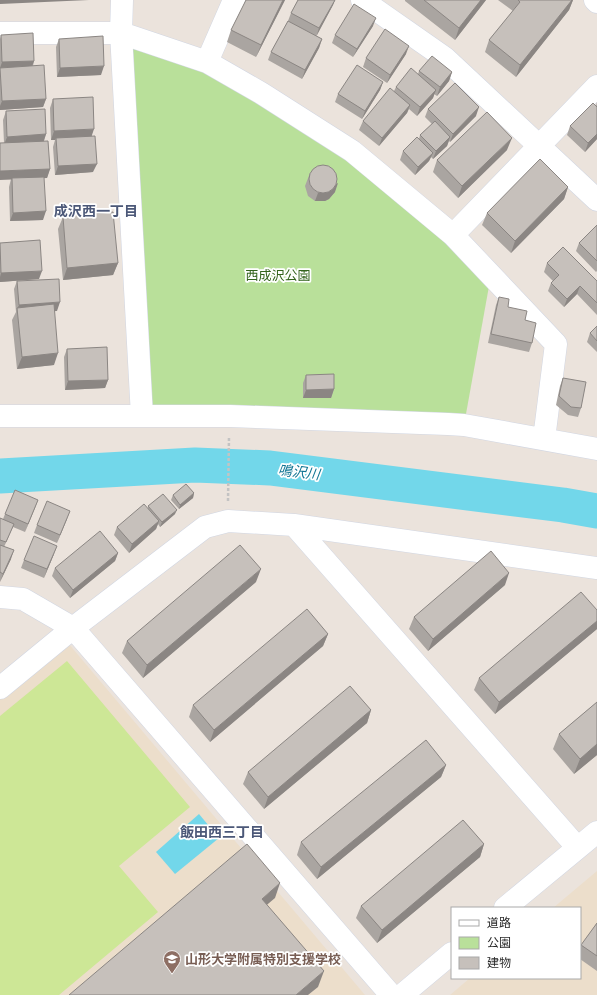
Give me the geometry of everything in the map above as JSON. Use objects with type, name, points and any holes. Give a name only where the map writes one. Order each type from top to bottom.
[{"type":"street","points":[[122,0],[121,33],[142,416]]},
{"type":"street","points":[[207,62],[234,0]]},
{"type":"street","points":[[362,0],[445,58],[597,200]]},
{"type":"street","points":[[0,33],[121,33],[207,62],[261,93],[352,151],[453,235],[556,344],[544,439]]},
{"type":"street","points":[[453,235],[597,86]]},
{"type":"street","points":[[0,416],[230,416],[456,424],[597,449]]},
{"type":"street","points":[[0,688],[73,628],[205,527],[228,521],[294,525],[597,568]]},
{"type":"street","points":[[294,525],[577,847]]},
{"type":"street","points":[[0,596],[23,599],[73,628],[391,995]]},
{"type":"street","points":[[506,907],[597,832]]},
{"type":"street","points":[[402,995],[451,954]]},
{"type":"path","points":[[228,484],[229,443]]},
{"type":"shaded area","points":[[68,643],[365,995],[0,995],[0,699]]},
{"type":"shaded area","points":[[597,871],[597,995],[450,995],[469,979],[581,979],[581,907],[554,907]]},
{"type":"green space","name":"西成沢公園","points":[[121,33],[207,62],[352,151],[491,275],[464,425],[142,416]]},
{"type":"green space","points":[[67,661],[190,807],[119,866],[158,912],[59,995],[0,995],[0,716]]},
{"type":"water","points":[[199,814],[219,838],[175,874],[156,852]]},
{"type":"building","points":[[246,0],[283,0],[261,45],[231,30]]},
{"type":"building","points":[[298,0],[335,0],[319,28],[291,13]]},
{"type":"building","points":[[424,0],[481,0],[459,28]]},
{"type":"building","points":[[518,0],[572,0],[520,65],[489,40],[520,2]]},
{"type":"building","points":[[354,4],[376,18],[357,49],[335,35]]},
{"type":"building","points":[[288,21],[322,39],[305,70],[271,52]]},
{"type":"building","points":[[385,29],[409,46],[390,75],[366,58]]},
{"type":"building","points":[[33,33],[34,61],[2,62],[1,35]]},
{"type":"building","points":[[103,36],[104,66],[60,68],[59,39]]},
{"type":"building","points":[[432,56],[452,72],[440,87],[419,71]]},
{"type":"building","points":[[44,65],[46,99],[2,101],[0,68]]},
{"type":"building","points":[[357,65],[383,82],[365,111],[338,94]]},
{"type":"building","points":[[411,68],[436,90],[420,107],[396,87]]},
{"type":"building","points":[[455,83],[479,107],[453,134],[428,109]]},
{"type":"building","points":[[390,88],[410,105],[382,138],[363,121]]},
{"type":"building","points":[[93,97],[94,129],[54,131],[53,99]]},
{"type":"building","points":[[593,103],[597,107],[597,134],[588,143],[570,126]]},
{"type":"building","points":[[45,109],[46,134],[7,137],[6,111]]},
{"type":"building","points":[[487,112],[512,138],[462,186],[437,160]]},
{"type":"building","points":[[435,121],[450,137],[436,151],[420,135]]},
{"type":"building","points":[[95,136],[97,164],[58,166],[56,138]]},
{"type":"building","points":[[417,137],[433,153],[418,167],[403,151]]},
{"type":"building","points":[[48,141],[50,169],[0,171],[0,143]]},
{"type":"building","points":[[540,159],[568,187],[515,241],[487,213]]},
{"type":"building","points":[[323,165],[333,169],[337,179],[333,189],[323,193],[313,189],[309,179],[313,169]]},
{"type":"building","points":[[44,177],[46,211],[13,213],[12,178]]},
{"type":"building","points":[[113,212],[118,263],[67,268],[63,217]]},
{"type":"building","points":[[597,225],[597,261],[579,243]]},
{"type":"building","points":[[40,240],[42,271],[1,273],[0,243]]},
{"type":"building","points":[[563,247],[597,281],[597,303],[580,286],[567,299],[551,283],[559,275],[547,263]]},
{"type":"building","points":[[59,279],[60,302],[19,305],[17,281]]},
{"type":"building","points":[[499,297],[509,299],[508,307],[527,311],[525,320],[536,323],[532,343],[491,334]]},
{"type":"building","points":[[54,304],[58,353],[22,357],[17,308]]},
{"type":"building","points":[[597,326],[597,341],[590,333]]},
{"type":"building","points":[[107,347],[108,380],[68,381],[67,349]]},
{"type":"building","points":[[334,374],[334,389],[306,390],[306,375]]},
{"type":"building","points":[[563,378],[586,382],[581,408],[571,407],[559,396]]},
{"type":"building","points":[[186,484],[194,493],[180,505],[173,495]]},
{"type":"building","points":[[15,490],[38,500],[28,524],[5,514]]},
{"type":"building","points":[[163,494],[177,510],[162,522],[148,506]]},
{"type":"building","points":[[47,501],[70,511],[60,535],[37,525]]},
{"type":"building","points":[[144,504],[159,521],[132,544],[117,527]]},
{"type":"building","points":[[0,518],[14,524],[6,542],[0,540]]},
{"type":"building","points":[[100,531],[118,553],[73,590],[55,568]]},
{"type":"building","points":[[34,536],[57,546],[47,569],[24,560]]},
{"type":"building","points":[[0,545],[14,550],[3,574],[0,572]]},
{"type":"building","points":[[240,545],[261,569],[147,665],[127,641]]},
{"type":"building","points":[[491,551],[509,573],[433,639],[414,617]]},
{"type":"building","points":[[581,592],[597,610],[597,621],[499,702],[479,678]]},
{"type":"building","points":[[307,609],[328,634],[214,730],[193,705]]},
{"type":"building","points":[[350,686],[371,710],[268,797],[248,772]]},
{"type":"building","points":[[597,702],[597,744],[580,759],[559,734]]},
{"type":"building","points":[[426,740],[446,765],[321,867],[301,842]]},
{"type":"building","points":[[463,820],[484,844],[382,930],[361,906]]},
{"type":"building","points":[[247,844],[280,883],[262,899],[324,971],[296,995],[69,995]]},
{"type":"building","points":[[597,923],[597,956],[581,945]]},
{"type":"waterway","name":"鳴沢川","points":[[0,476],[195,465],[270,468],[563,505],[597,511]]},
{"type":"place","name":"山形大学附属特別支援学校","points":[[172,974]]},
{"type":"district","name":"成沢西一丁目","points":[[96,211]]},
{"type":"district","name":"飯田西三丁目","points":[[222,832]]}]
